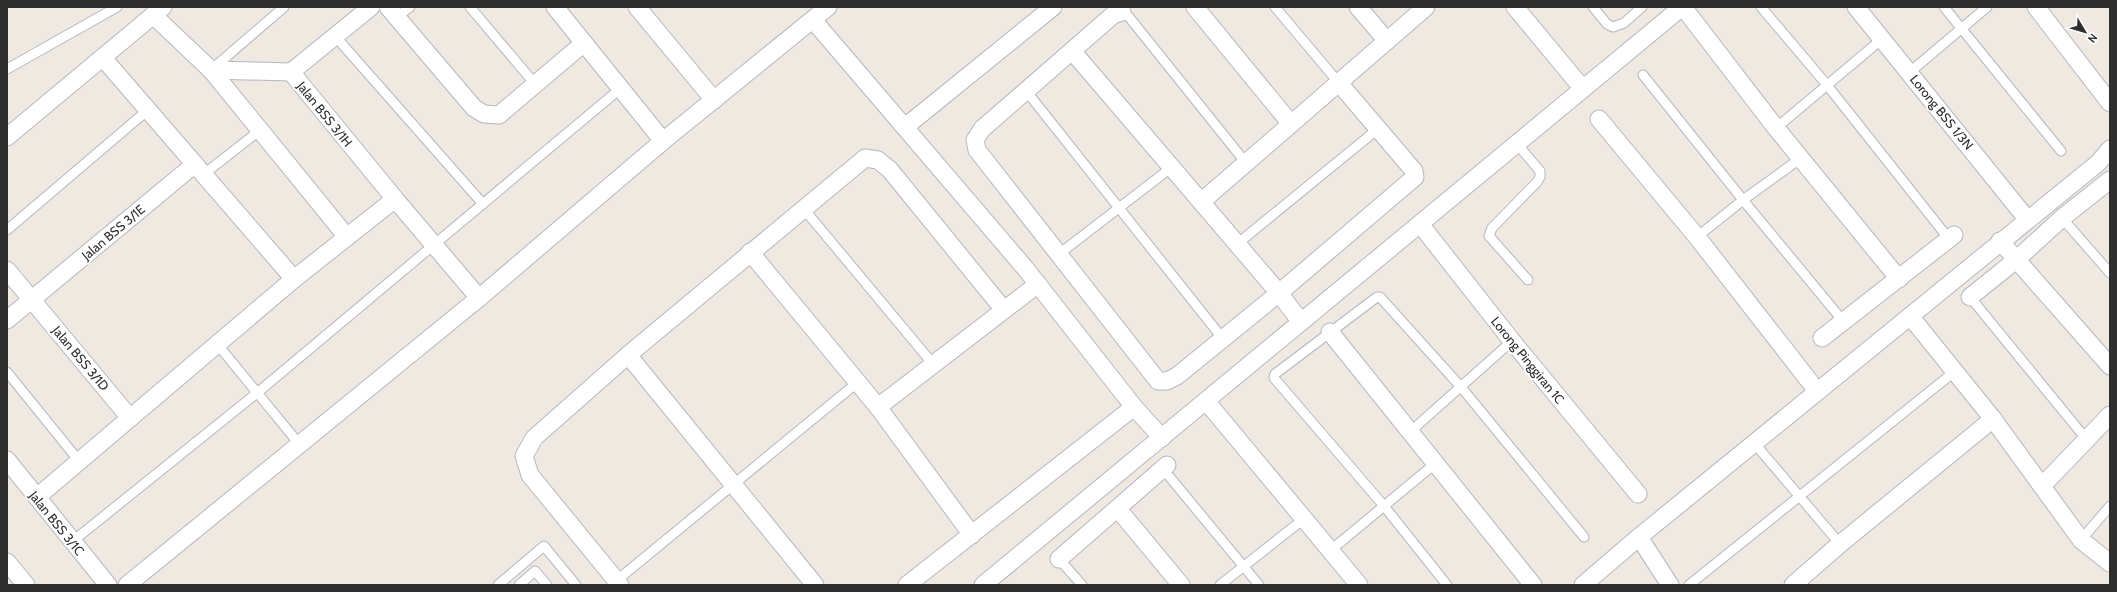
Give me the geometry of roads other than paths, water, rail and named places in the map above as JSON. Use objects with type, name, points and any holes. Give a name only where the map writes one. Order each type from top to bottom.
[{"type":"street","name":"Jalan BSS 3/1H","points":[[371,7],[291,72],[395,199],[479,298]]},
{"type":"street","points":[[555,7],[663,141]]},
{"type":"street","points":[[637,7],[714,100]]},
{"type":"street","points":[[127,585],[479,298],[663,141],[828,7]]},
{"type":"street","points":[[905,127],[1053,7]]},
{"type":"street","points":[[1195,7],[1291,124]]},
{"type":"street","points":[[1358,7],[1387,41]]},
{"type":"street","points":[[1202,202],[1426,7]]},
{"type":"street","points":[[1515,7],[1583,89]]},
{"type":"street","name":"Lorong BSS 1/3N","points":[[1856,7],[2028,219]]},
{"type":"street","points":[[2036,7],[2110,103]]},
{"type":"street","points":[[993,582],[1206,401],[1678,9],[1899,279]]},
{"type":"street","points":[[7,136],[103,58],[154,10],[211,70],[259,131],[347,237]]},
{"type":"street","points":[[398,10],[474,108],[484,114],[499,114],[584,43]]},
{"type":"street","points":[[1122,12],[1113,15],[1073,52],[982,129],[975,140],[977,150],[1158,381],[1167,381],[1177,376],[1279,293],[1414,177],[1414,171],[1379,128],[1339,83]]},
{"type":"street","points":[[813,20],[1038,284],[1134,407],[1162,438]]},
{"type":"street","points":[[1073,52],[1279,293],[1301,322]]},
{"type":"street","points":[[103,58],[149,109],[294,279]]},
{"type":"street","points":[[211,70],[291,72]]},
{"type":"street","points":[[1599,119],[1697,237],[1817,392]]},
{"type":"street","points":[[1588,583],[1639,537],[1755,444],[2000,241],[2098,163],[2110,149]]},
{"type":"street","points":[[618,583],[530,475],[524,456],[534,438],[628,355],[750,252],[865,158],[878,160],[890,170],[1004,310]]},
{"type":"street","name":"Jalan BSS 3/1E","points":[[7,320],[200,169]]},
{"type":"street","points":[[1970,297],[2016,260],[2062,218],[2110,180]]},
{"type":"street","points":[[37,496],[218,345],[294,279],[395,199]]},
{"type":"street","name":"Lorong Pinggiran 1C","points":[[1420,224],[1512,341],[1638,494]]},
{"type":"street","points":[[1822,338],[1951,237]]},
{"type":"street","points":[[2000,241],[2110,366]]},
{"type":"street","points":[[750,252],[878,407],[972,535]]},
{"type":"street","name":"Jalan BSS 3/1D","points":[[7,270],[130,418]]},
{"type":"street","points":[[878,407],[1038,284]]},
{"type":"street","points":[[1910,316],[1993,419],[2081,540],[2110,563]]},
{"type":"street","points":[[1330,332],[1437,462],[1533,585]]},
{"type":"street","points":[[628,355],[815,585]]},
{"type":"street","points":[[1206,401],[1305,518],[1359,585]]},
{"type":"street","points":[[907,585],[1134,407]]},
{"type":"street","points":[[2042,486],[2110,415]]},
{"type":"street","points":[[1793,585],[1840,544],[1993,419]]},
{"type":"street","name":"Jalan BSS 3/1C","points":[[7,460],[108,585]]},
{"type":"street","points":[[1059,559],[1165,467]]},
{"type":"street","points":[[1118,509],[1181,585]]},
{"type":"street","points":[[1639,537],[1670,585]]},
{"type":"street","points":[[7,562],[22,584]]},
{"type":"lane","points":[[7,69],[117,7]]},
{"type":"lane","points":[[211,70],[284,7]]},
{"type":"lane","points":[[470,7],[535,84]]},
{"type":"lane","points":[[1275,7],[1339,83]]},
{"type":"lane","points":[[1593,7],[1606,24],[1613,27],[1624,23],[1642,7]]},
{"type":"lane","points":[[1761,7],[1827,85],[1951,237]]},
{"type":"lane","points":[[1944,7],[2060,151]]},
{"type":"lane","points":[[1910,72],[1988,7]]},
{"type":"lane","points":[[1122,12],[1129,17],[1246,163]]},
{"type":"lane","points":[[335,36],[483,204]]},
{"type":"lane","points":[[1776,128],[1882,38]]},
{"type":"lane","points":[[1643,75],[1743,200],[1843,321]]},
{"type":"lane","points":[[73,542],[257,393],[621,88]]},
{"type":"lane","points":[[1027,92],[1223,339]]},
{"type":"lane","points":[[7,230],[149,109]]},
{"type":"lane","points":[[1237,244],[1379,128]]},
{"type":"lane","points":[[200,169],[259,131]]},
{"type":"lane","points":[[1517,144],[1540,171],[1540,177],[1537,182],[1492,228],[1489,236],[1528,280]]},
{"type":"lane","points":[[1697,237],[1743,200],[1801,158]]},
{"type":"lane","points":[[1059,254],[1118,207],[1172,167]]},
{"type":"lane","points":[[803,208],[933,364]]},
{"type":"lane","points":[[2062,218],[2110,273]]},
{"type":"lane","points":[[1447,585],[1384,506],[1274,378],[1275,374],[1377,297],[1380,297],[1461,387],[1584,537]]},
{"type":"lane","points":[[1970,297],[2087,440]]},
{"type":"lane","points":[[1411,431],[1512,341]]},
{"type":"lane","points":[[218,345],[300,445]]},
{"type":"lane","points":[[7,372],[79,461]]},
{"type":"lane","points":[[1689,585],[1954,372]]},
{"type":"lane","points":[[618,583],[734,484],[858,382]]},
{"type":"lane","points":[[1755,444],[1840,544]]},
{"type":"lane","points":[[1331,550],[1437,462]]},
{"type":"lane","points":[[1165,467],[1259,585]]},
{"type":"lane","points":[[2081,540],[2110,506]]},
{"type":"lane","points":[[1220,585],[1305,518]]},
{"type":"lane","points":[[498,585],[544,546],[576,585]]},
{"type":"lane","points":[[1059,559],[1082,585]]},
{"type":"lane","points":[[519,585],[535,571],[547,585]]}]
